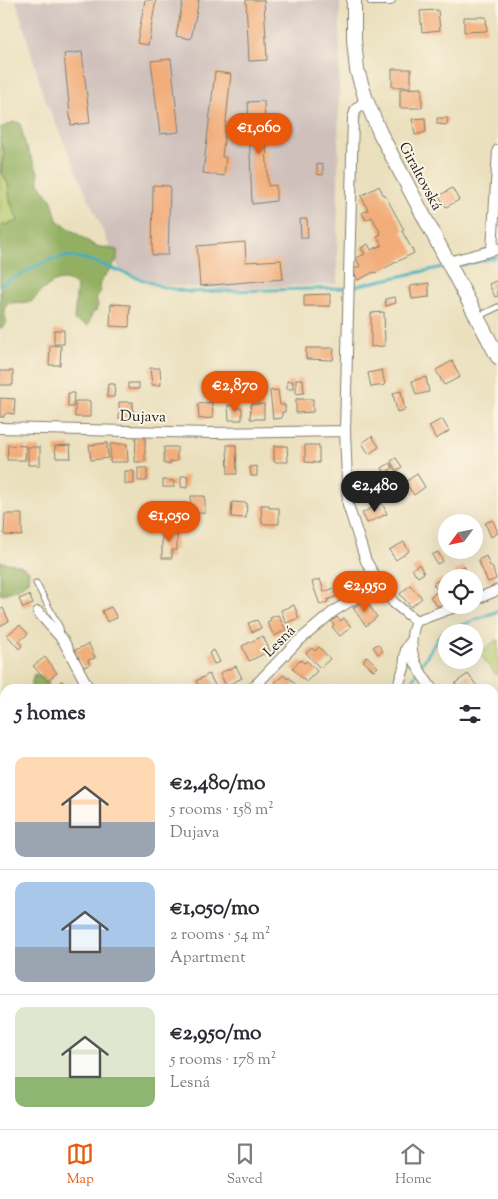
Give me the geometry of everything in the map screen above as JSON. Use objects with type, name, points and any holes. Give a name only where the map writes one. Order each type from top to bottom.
[{"type":"street","name":"Giraltovská","points":[[354,0],[355,60],[366,100],[380,133],[498,356]]},
{"type":"street","points":[[372,0],[390,0]]},
{"type":"street","points":[[366,100],[356,109],[353,118],[345,431],[348,505],[366,561],[394,603],[416,621]]},
{"type":"street","points":[[448,262],[495,250],[498,150]]},
{"type":"street","name":"Dujava","points":[[0,428],[210,433],[345,431]]},
{"type":"street","name":"Lesná","points":[[257,684],[295,644],[334,611],[379,583]]},
{"type":"street","points":[[483,596],[498,590]]},
{"type":"street","points":[[38,612],[63,640],[86,684]]},
{"type":"street","points":[[416,621],[438,613]]},
{"type":"street","points":[[416,621],[412,642],[414,661],[429,684]]},
{"type":"street","points":[[399,684],[404,668],[406,648],[412,642]]},
{"type":"lane","points":[[477,317],[498,307]]},
{"type":"lane","points":[[36,583],[60,628],[63,640]]},
{"type":"shaded area","points":[[16,0],[340,0],[337,284],[224,289],[165,285],[120,270],[44,97]]},
{"type":"green space","points":[[14,122],[20,123],[25,144],[38,172],[39,183],[52,201],[57,220],[95,246],[117,250],[117,260],[99,284],[101,291],[96,298],[98,305],[96,311],[92,314],[88,326],[74,320],[77,287],[71,282],[64,280],[52,283],[46,287],[31,302],[8,303],[4,310],[7,323],[0,329],[0,226],[18,221],[10,201],[8,184],[1,171],[4,152],[0,142],[0,128]]},
{"type":"green space","points":[[0,142],[4,152],[1,171],[8,184],[10,201],[18,221],[0,226]]},
{"type":"green space","points":[[0,560],[20,565],[29,571],[28,581],[18,589],[0,595]]},
{"type":"green space","points":[[498,639],[498,673],[496,675],[483,658],[483,650]]},
{"type":"green space","points":[[34,674],[48,678],[48,684],[31,684]]},
{"type":"building","points":[[145,0],[156,0],[148,45],[137,43]]},
{"type":"building","points":[[183,0],[199,0],[191,39],[176,36]]},
{"type":"building","points":[[246,0],[264,0],[267,60],[249,61]]},
{"type":"building","points":[[438,10],[440,30],[422,32],[420,11]]},
{"type":"building","points":[[464,17],[486,17],[487,31],[464,32]]},
{"type":"building","points":[[82,52],[90,123],[71,125],[64,54]]},
{"type":"building","points":[[171,59],[179,132],[160,134],[151,61]]},
{"type":"building","points":[[392,69],[411,69],[411,87],[392,87]]},
{"type":"building","points":[[215,72],[231,74],[222,157],[226,157],[224,176],[203,173]]},
{"type":"building","points":[[422,88],[422,108],[400,108],[400,89]]},
{"type":"building","points":[[264,101],[268,186],[276,185],[276,201],[252,204],[248,102]]},
{"type":"building","points":[[425,118],[426,132],[415,135],[412,119]]},
{"type":"building","points":[[437,118],[448,118],[447,125],[437,124]]},
{"type":"building","points":[[317,164],[323,165],[323,175],[317,174]]},
{"type":"building","points":[[153,185],[170,186],[168,255],[152,255]]},
{"type":"building","points":[[379,186],[404,230],[402,231],[414,253],[358,280],[352,270],[360,266],[356,258],[365,254],[361,248],[368,244],[371,250],[382,245],[377,236],[381,234],[372,217],[366,220],[362,213],[368,210],[361,196]]},
{"type":"building","points":[[452,188],[459,200],[446,207],[439,196]]},
{"type":"building","points":[[300,219],[307,219],[308,238],[301,238]]},
{"type":"building","points":[[245,242],[246,262],[281,260],[283,279],[200,286],[197,246]]},
{"type":"building","points":[[498,280],[498,296],[495,297],[489,284]]},
{"type":"building","points":[[429,283],[429,297],[412,299],[410,286]]},
{"type":"building","points":[[330,294],[330,306],[304,306],[304,295]]},
{"type":"building","points":[[395,297],[396,303],[386,306],[385,299]]},
{"type":"building","points":[[111,304],[130,305],[129,327],[110,326]]},
{"type":"building","points":[[384,312],[385,346],[371,347],[371,313]]},
{"type":"building","points":[[54,330],[64,330],[64,344],[54,344]]},
{"type":"building","points":[[50,345],[61,346],[60,365],[49,365]]},
{"type":"building","points":[[306,348],[334,348],[333,360],[306,359]]},
{"type":"building","points":[[452,361],[460,377],[444,385],[436,370]]},
{"type":"building","points":[[150,368],[160,368],[161,385],[152,385]]},
{"type":"building","points":[[382,370],[385,385],[371,387],[368,373]]},
{"type":"building","points":[[0,371],[13,371],[13,385],[0,385]]},
{"type":"building","points":[[251,376],[259,376],[259,395],[251,394]]},
{"type":"building","points":[[426,377],[429,392],[416,395],[412,381]]},
{"type":"building","points":[[296,379],[303,379],[304,393],[296,394]]},
{"type":"building","points":[[287,381],[293,381],[293,389],[287,389]]},
{"type":"building","points":[[128,383],[139,383],[139,389],[128,389]]},
{"type":"building","points":[[108,384],[115,384],[114,397],[107,397]]},
{"type":"building","points":[[219,386],[226,386],[225,399],[219,399]]},
{"type":"building","points":[[228,386],[236,386],[236,399],[228,399]]},
{"type":"building","points":[[278,390],[280,405],[285,405],[285,412],[282,412],[282,418],[273,419],[270,391]]},
{"type":"building","points":[[401,391],[405,410],[397,412],[393,393]]},
{"type":"building","points":[[68,393],[74,393],[73,407],[68,407]]},
{"type":"building","points":[[0,398],[15,399],[14,414],[7,413],[4,417],[0,417]]},
{"type":"building","points":[[296,399],[313,399],[313,412],[296,413]]},
{"type":"building","points":[[75,401],[90,401],[90,417],[75,417]]},
{"type":"building","points":[[119,402],[133,402],[133,418],[119,419]]},
{"type":"building","points":[[212,402],[213,418],[199,419],[198,404]]},
{"type":"building","points":[[251,404],[264,404],[264,419],[250,419]]},
{"type":"building","points":[[228,405],[236,405],[236,408],[242,408],[242,420],[229,420]]},
{"type":"building","points":[[442,419],[449,431],[436,439],[429,426]]},
{"type":"building","points":[[136,435],[145,435],[145,462],[135,462]]},
{"type":"building","points":[[372,436],[379,447],[369,454],[362,443]]},
{"type":"building","points":[[107,443],[108,458],[91,460],[89,445]]},
{"type":"building","points":[[110,444],[127,444],[128,462],[110,462]]},
{"type":"building","points":[[8,445],[26,446],[25,460],[7,460]]},
{"type":"building","points":[[70,445],[71,458],[56,458],[55,446]]},
{"type":"building","points":[[227,445],[236,445],[237,474],[228,474]]},
{"type":"building","points":[[305,445],[319,445],[319,463],[305,462]]},
{"type":"building","points":[[274,446],[287,446],[288,462],[274,462]]},
{"type":"building","points":[[28,447],[40,447],[40,465],[28,465]]},
{"type":"building","points":[[164,447],[177,447],[177,461],[164,464]]},
{"type":"building","points":[[396,458],[402,467],[396,471],[391,461]]},
{"type":"building","points":[[390,463],[393,468],[385,473],[382,468]]},
{"type":"building","points":[[257,466],[257,476],[251,476],[250,467]]},
{"type":"building","points":[[138,468],[147,468],[147,481],[138,481]]},
{"type":"building","points":[[125,471],[134,471],[134,484],[125,484]]},
{"type":"building","points":[[417,474],[425,487],[414,495],[405,482]]},
{"type":"building","points":[[181,476],[188,476],[187,488],[181,487]]},
{"type":"building","points":[[163,480],[174,481],[174,487],[163,487]]},
{"type":"building","points":[[387,482],[392,491],[387,495],[382,485]]},
{"type":"building","points":[[191,496],[205,496],[205,513],[190,513]]},
{"type":"building","points":[[232,502],[247,503],[246,518],[231,517]]},
{"type":"building","points":[[382,503],[387,514],[367,523],[362,513]]},
{"type":"building","points":[[261,505],[269,505],[269,508],[279,508],[279,524],[262,524]]},
{"type":"building","points":[[152,507],[152,521],[140,521],[140,508]]},
{"type":"building","points":[[5,514],[22,514],[22,536],[4,535]]},
{"type":"building","points":[[493,520],[498,533],[491,537],[485,523]]},
{"type":"building","points":[[162,531],[177,531],[177,550],[172,550],[172,558],[162,558]]},
{"type":"building","points":[[404,542],[409,551],[396,560],[389,550]]},
{"type":"building","points":[[438,552],[438,559],[443,561],[437,564],[432,555]]},
{"type":"building","points":[[486,556],[490,566],[492,566],[496,579],[488,582],[478,560]]},
{"type":"building","points":[[419,564],[424,573],[418,577],[412,569]]},
{"type":"building","points":[[320,579],[324,592],[345,584],[348,592],[327,600],[328,602],[320,605],[312,582]]},
{"type":"building","points":[[438,581],[438,591],[433,584]]},
{"type":"building","points":[[410,585],[422,598],[411,607],[400,594]]},
{"type":"building","points":[[437,592],[438,606],[437,606],[430,597]]},
{"type":"building","points":[[29,595],[33,604],[23,608],[19,599]]},
{"type":"building","points":[[367,602],[377,617],[366,626],[353,608],[360,603],[361,605]]},
{"type":"building","points":[[294,605],[299,618],[286,623],[281,610]]},
{"type":"building","points":[[111,607],[117,618],[107,622],[102,611]]},
{"type":"building","points":[[3,608],[9,621],[0,626],[0,610]]},
{"type":"building","points":[[278,615],[286,630],[274,636],[267,622],[271,620],[270,618]]},
{"type":"building","points":[[337,617],[340,621],[344,618],[351,627],[340,636],[332,627],[334,625],[331,621]]},
{"type":"building","points":[[257,620],[261,628],[252,632],[248,623]]},
{"type":"building","points":[[20,625],[28,634],[19,641],[22,646],[19,649],[7,635]]},
{"type":"building","points":[[263,636],[270,651],[249,661],[242,646]]},
{"type":"building","points":[[89,644],[95,658],[88,660],[90,665],[83,667],[75,650]]},
{"type":"building","points":[[378,644],[383,651],[378,654],[373,647]]},
{"type":"building","points":[[319,647],[330,659],[320,668],[306,653],[312,648],[315,651]]},
{"type":"building","points":[[214,650],[220,662],[214,664],[209,653]]},
{"type":"building","points":[[367,656],[378,667],[374,671],[363,661]]},
{"type":"building","points":[[45,657],[57,673],[47,681],[33,666]]},
{"type":"building","points":[[301,660],[304,663],[307,661],[317,671],[306,682],[292,668]]},
{"type":"building","points":[[236,666],[242,678],[230,684],[225,684],[220,673]]},
{"type":"building","points":[[209,674],[214,684],[198,684],[196,681]]},
{"type":"building","points":[[468,674],[475,684],[456,684]]},
{"type":"building","points":[[284,675],[287,679],[289,677],[295,684],[276,684],[275,682]]},
{"type":"waterway","points":[[0,285],[47,261],[66,256],[86,259],[163,287],[189,292],[346,288],[443,267]]},
{"type":"waterway","points":[[462,265],[498,257]]},
{"type":"waterway","points":[[420,667],[441,633],[498,611]]},
{"type":"waterway","points":[[410,684],[417,672]]}]
